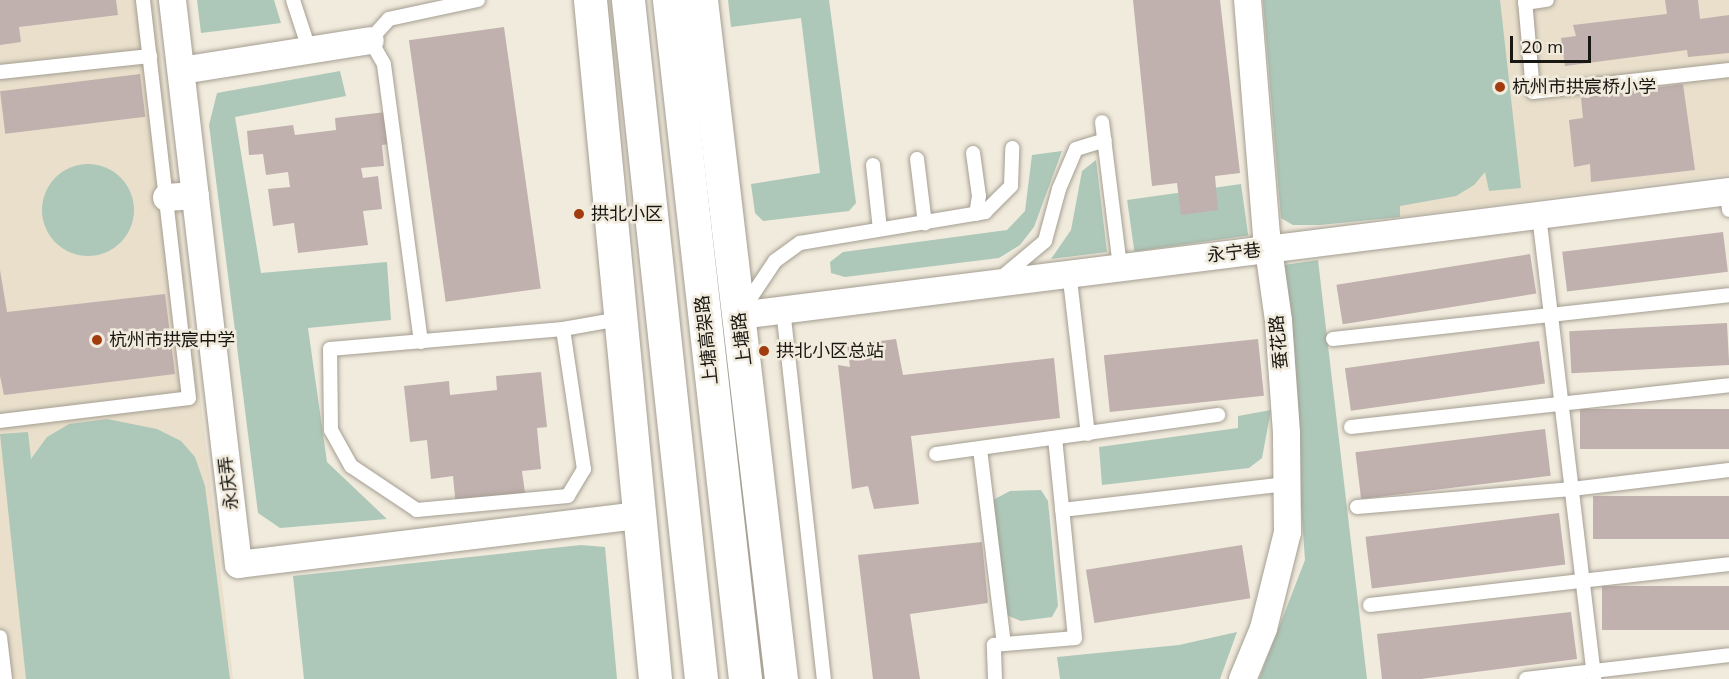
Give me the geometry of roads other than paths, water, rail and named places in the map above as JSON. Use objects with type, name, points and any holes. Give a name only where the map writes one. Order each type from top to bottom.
[{"type":"main road","points":[[590,0],[655,679]]},
{"type":"main road","points":[[628,0],[700,679]]},
{"type":"main road","name":"上塘高架路","points":[[669,0],[746,679]]},
{"type":"main road","name":"上塘路","points":[[701,0],[781,679]]},
{"type":"street","name":"永庆弄","points":[[172,0],[238,564],[639,515]]},
{"type":"street","name":"蚕花路","points":[[1242,679],[1263,628],[1287,532],[1287,484],[1278,320],[1268,249],[1247,0]]},
{"type":"street","points":[[181,70],[370,40]]},
{"type":"street","points":[[166,197],[195,195]]},
{"type":"street","name":"永宁巷","points":[[739,315],[1069,271],[1539,215],[1728,197]]},
{"type":"lane","points":[[0,421],[189,398],[143,0]]},
{"type":"lane","points":[[293,0],[309,50]]},
{"type":"lane","points":[[421,342],[384,64],[370,40],[389,19],[478,0]]},
{"type":"lane","points":[[1547,0],[1525,2],[1533,92],[1729,70]]},
{"type":"lane","points":[[0,72],[150,56]]},
{"type":"lane","points":[[1102,122],[1120,266]]},
{"type":"lane","points":[[996,280],[1045,241],[1059,189],[1076,150],[1105,140]]},
{"type":"lane","points":[[739,315],[775,261],[800,243],[880,229],[925,224],[985,212],[1011,186],[1012,148]]},
{"type":"lane","points":[[973,153],[979,196],[976,214]]},
{"type":"lane","points":[[916,159],[925,224]]},
{"type":"lane","points":[[873,165],[880,229]]},
{"type":"lane","points":[[1539,215],[1594,675]]},
{"type":"lane","points":[[1069,271],[1088,434]]},
{"type":"lane","points":[[1333,339],[1729,295]]},
{"type":"lane","points":[[783,309],[824,679]]},
{"type":"lane","points":[[563,329],[584,469],[568,496],[417,510],[351,466],[332,430],[330,350],[563,329],[620,320]]},
{"type":"lane","points":[[1351,427],[1729,385]]},
{"type":"lane","points":[[936,454],[1218,415]]},
{"type":"lane","points":[[995,679],[994,645],[1075,638],[1055,439]]},
{"type":"lane","points":[[980,449],[1004,644]]},
{"type":"lane","points":[[1357,507],[1572,489],[1729,470]]},
{"type":"lane","points":[[1062,510],[1287,484]]},
{"type":"lane","points":[[1371,605],[1729,564]]},
{"type":"lane","points":[[0,637],[5,679]]},
{"type":"lane","points":[[1526,679],[1594,675],[1729,655]]},
{"type":"place","name":"杭州市拱宸桥小学","points":[[1500,87]]},
{"type":"place","name":"拱北小区","points":[[579,214]]},
{"type":"place","name":"杭州市拱宸中学","points":[[97,340]]},
{"type":"place","name":"拱北小区总站","points":[[764,351]]}]
